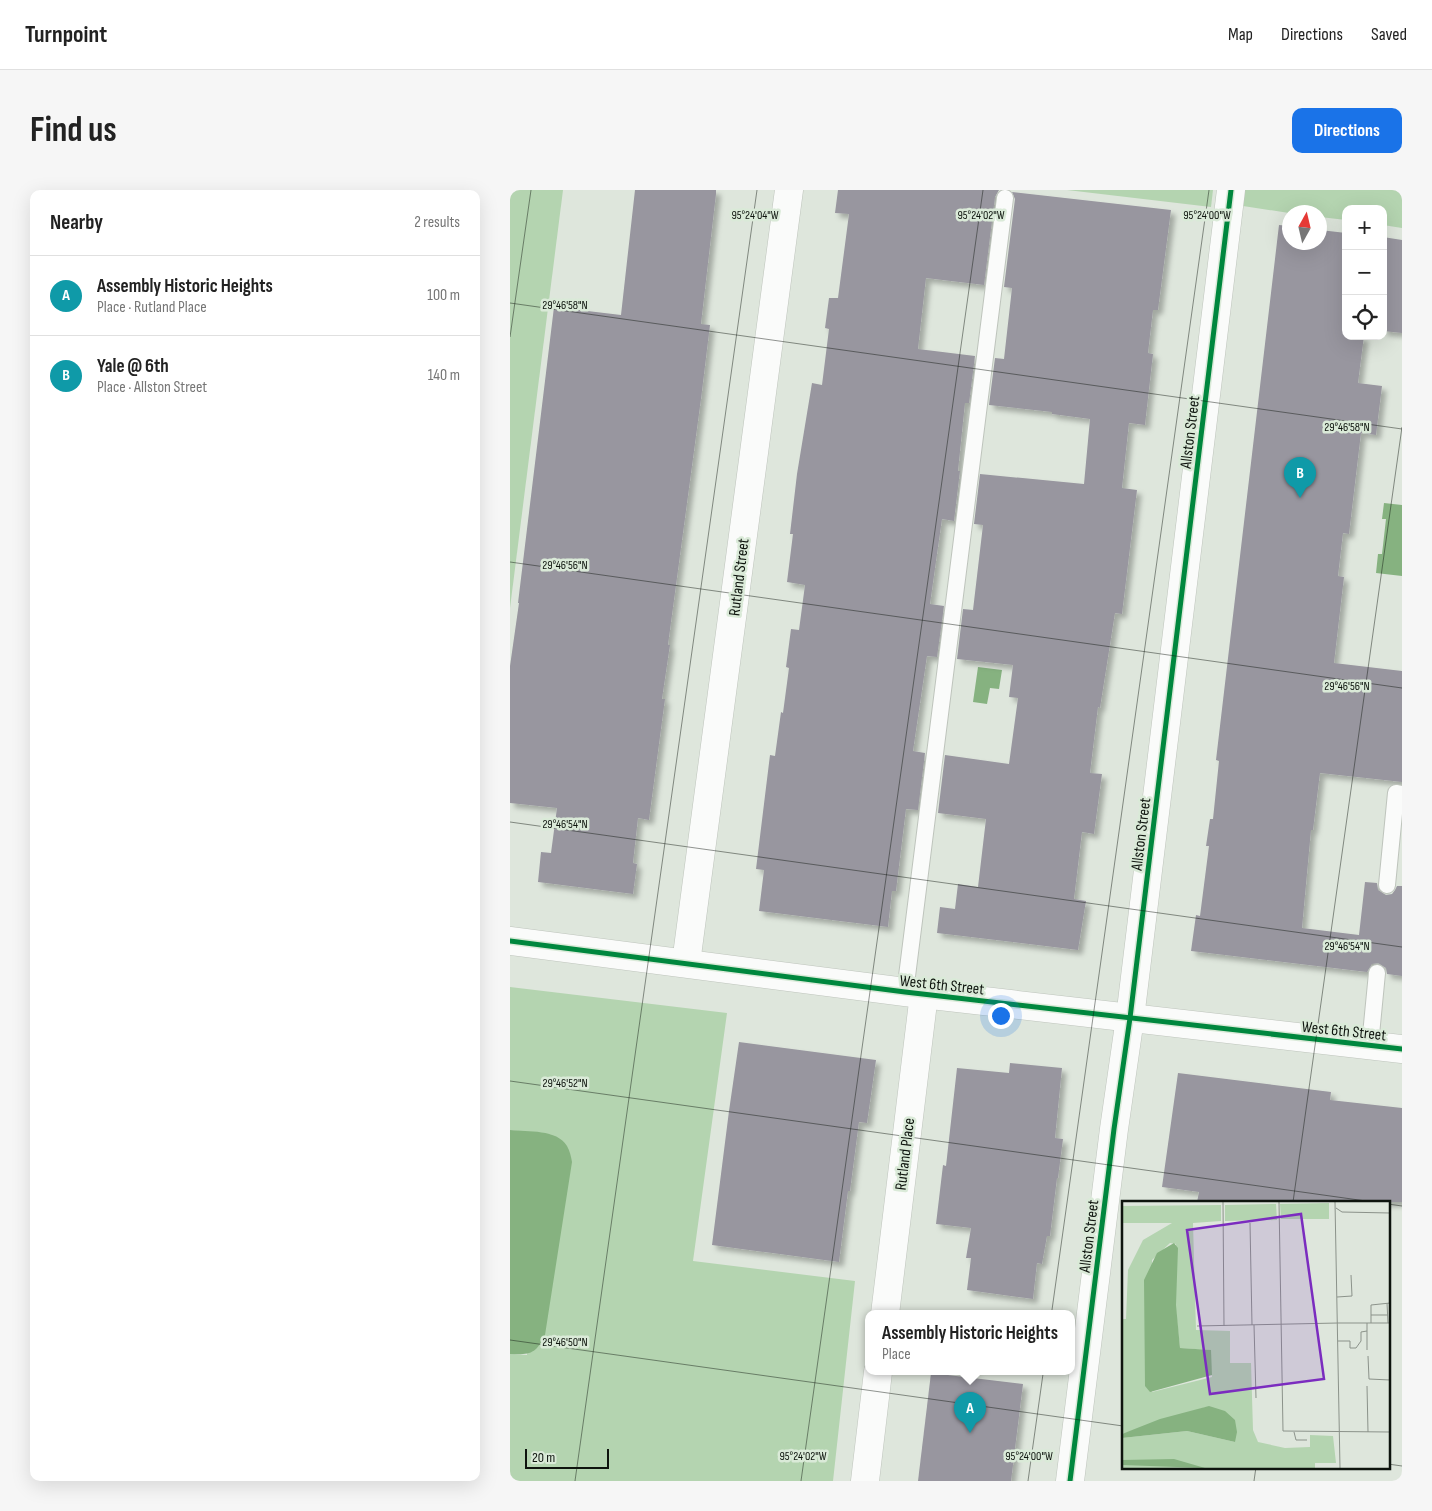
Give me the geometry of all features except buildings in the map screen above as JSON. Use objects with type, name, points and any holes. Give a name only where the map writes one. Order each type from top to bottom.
[{"type":"street","name":"Rutland Street","points":[[686,963],[789,190]]},
{"type":"street","name":"Allston Street","points":[[1070,1481],[1114,1129],[1130,1018],[1231,190]]},
{"type":"street","name":"West 6th Street","points":[[510,941],[915,993],[1402,1049]]},
{"type":"street","name":"Rutland Place","points":[[885,1310],[915,993]]},
{"type":"street","points":[[865,1481],[878,1375]]},
{"type":"lane","points":[[915,993],[1005,198]]},
{"type":"lane","points":[[1388,885],[1396,794],[1402,794]]},
{"type":"lane","points":[[1370,1045],[1377,973]]},
{"type":"shaded area","points":[[510,190],[563,190],[510,608]]},
{"type":"shaded area","points":[[1067,190],[1213,190],[1211,207]]},
{"type":"shaded area","points":[[1245,190],[1402,190],[1402,228],[1387,226],[1387,205],[1342,205],[1342,220],[1327,218],[1327,205],[1282,205],[1282,212],[1243,206]]},
{"type":"shaded area","points":[[1384,503],[1402,505],[1402,576],[1376,573],[1378,554],[1382,554],[1386,519],[1382,519]]},
{"type":"shaded area","points":[[978,667],[1002,670],[999,689],[990,688],[987,704],[973,702]]},
{"type":"shaded area","points":[[510,987],[727,1013],[693,1261],[855,1281],[833,1481],[510,1481],[510,1354],[527,1355],[552,1135],[510,1130]]},
{"type":"shaded area","points":[[510,1130],[542,1132],[556,1137],[567,1146],[572,1162],[545,1335],[535,1350],[523,1354],[510,1354]]},
{"type":"cycle path","points":[[1070,1481],[1114,1129],[1130,1018],[1231,190]]},
{"type":"cycle path","points":[[510,941],[905,992],[1402,1049]]},
{"type":"place","name":"Yale @ 6th","points":[[1300,498]]},
{"type":"place","name":"Assembly Historic Heights","points":[[970,1433]]}]
